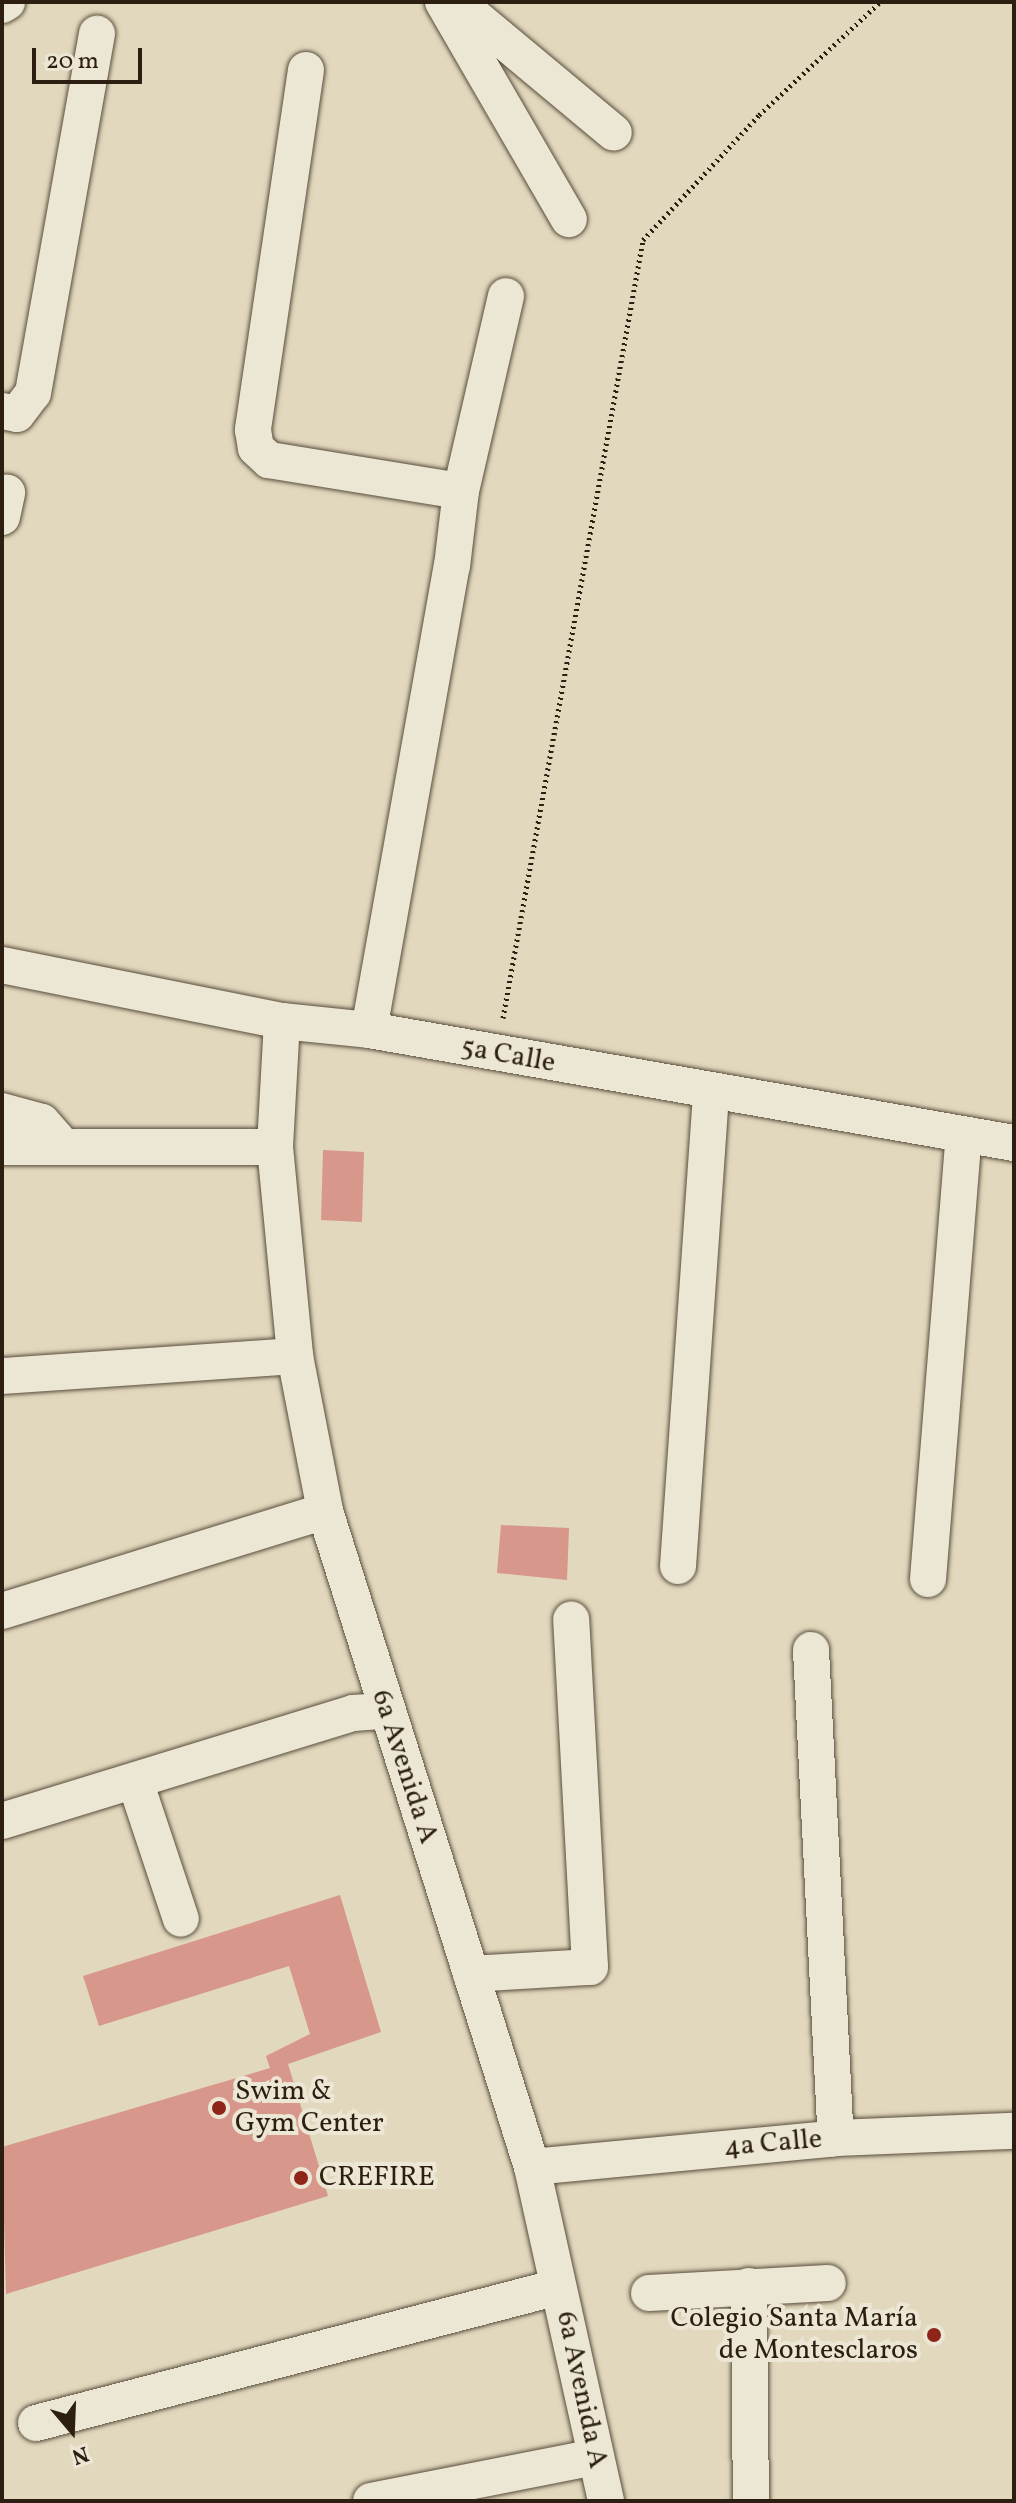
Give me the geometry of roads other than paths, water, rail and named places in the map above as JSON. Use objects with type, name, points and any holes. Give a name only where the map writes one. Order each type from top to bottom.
[{"type":"street","points":[[2,5],[7,2]]},
{"type":"street","points":[[443,2],[569,219]]},
{"type":"street","points":[[457,2],[614,133]]},
{"type":"street","points":[[2,411],[17,414],[33,393],[97,34]]},
{"type":"street","points":[[306,70],[253,430],[256,448],[269,460],[461,491]]},
{"type":"street","points":[[369,1030],[452,566],[461,491],[506,296]]},
{"type":"street","name":"5a Calle","points":[[2,965],[282,1021],[369,1030],[1014,1143]]},
{"type":"street","name":"6a Avenida A","points":[[282,1021],[275,1147],[295,1356],[325,1511],[384,1711],[532,2167],[606,2501]]},
{"type":"street","points":[[678,1566],[711,1091]]},
{"type":"street","points":[[2,1111],[42,1122],[64,1147]]},
{"type":"street","points":[[928,1579],[964,1136]]},
{"type":"street","points":[[2,1147],[275,1147]]},
{"type":"street","points":[[2,1376],[295,1356]]},
{"type":"street","points":[[2,1611],[325,1511]]},
{"type":"street","points":[[471,1974],[590,1967],[571,1620]]},
{"type":"street","points":[[811,1650],[836,2138]]},
{"type":"street","points":[[2,1821],[353,1713],[384,1711]]},
{"type":"street","points":[[135,1781],[181,1919]]},
{"type":"street","name":"4a Calle","points":[[532,2167],[836,2138],[1014,2131]]},
{"type":"street","points":[[649,2293],[828,2283]]},
{"type":"street","points":[[749,2286],[751,2501]]},
{"type":"street","points":[[36,2423],[558,2287]]},
{"type":"street","points":[[371,2501],[595,2457]]},
{"type":"place","name":"Swim & Gym Center","points":[[219,2108]]},
{"type":"place","name":"CREFIRE","points":[[301,2178]]},
{"type":"place","name":"Colegio Santa María de Montesclaros","points":[[934,2335]]}]
